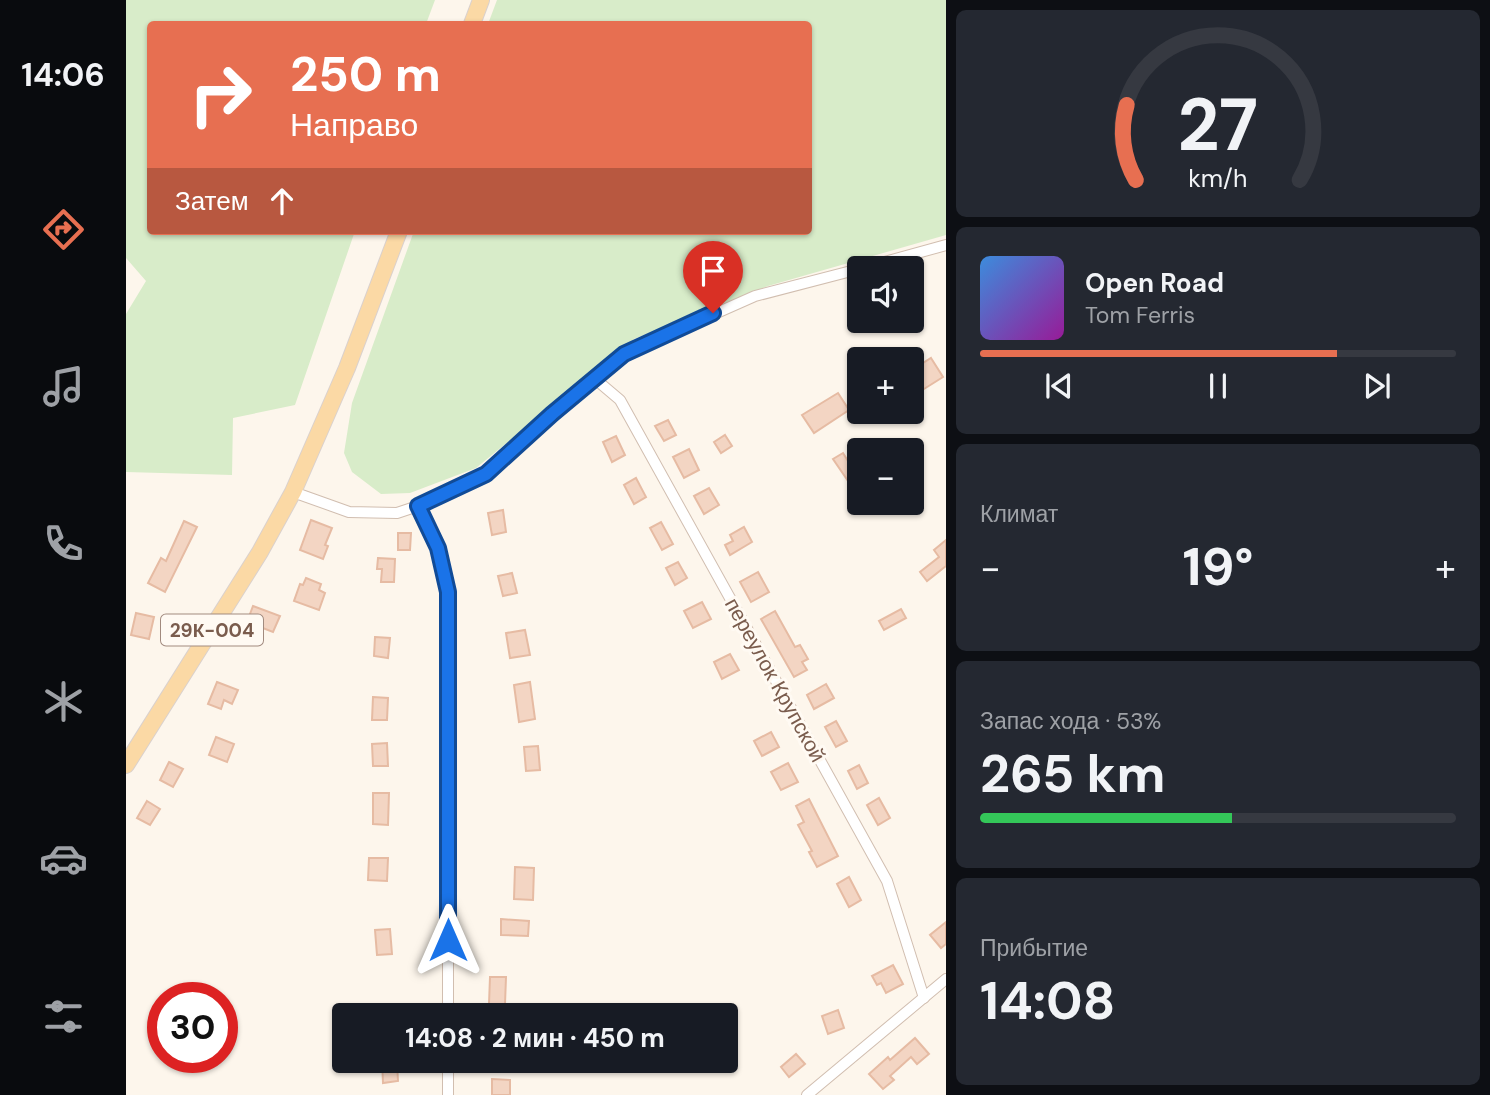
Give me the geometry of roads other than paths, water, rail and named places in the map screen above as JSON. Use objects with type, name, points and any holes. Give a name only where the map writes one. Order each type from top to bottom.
[{"type":"main road","points":[[473,21],[481,0]]},
{"type":"main road","name":"29К-004","points":[[126,765],[260,552],[293,492],[347,368],[397,235]]},
{"type":"street","points":[[905,256],[946,245]]},
{"type":"street","points":[[293,492],[349,512],[397,513],[418,506],[486,474],[624,354],[755,296],[847,272]]},
{"type":"street","name":"переулок Крупской","points":[[594,378],[620,400],[887,881],[924,998]]},
{"type":"street","points":[[418,506],[438,548],[448,592],[448,1003]]},
{"type":"street","points":[[807,1095],[946,979]]},
{"type":"street","points":[[448,1073],[448,1095]]}]
